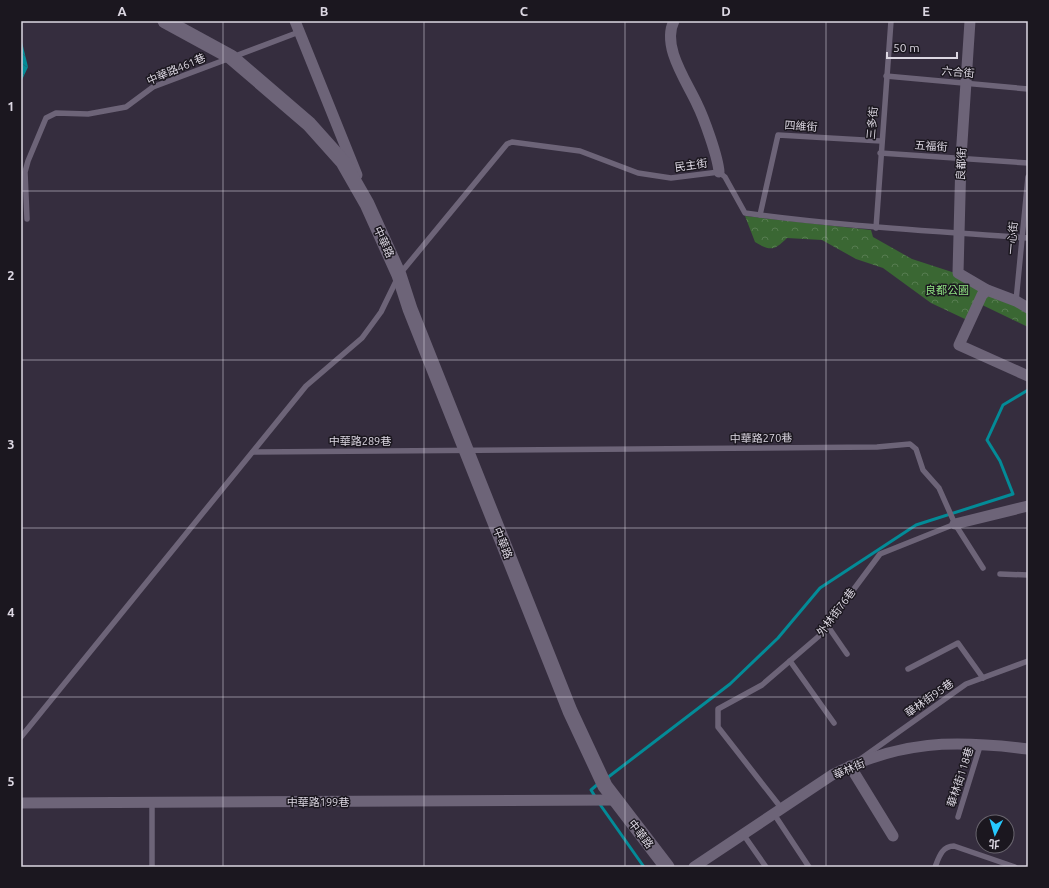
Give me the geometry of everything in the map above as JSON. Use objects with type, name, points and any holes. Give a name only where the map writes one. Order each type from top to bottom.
[{"type":"main road","name":"中華路","points":[[165,21],[231,57],[309,124],[342,162],[367,204],[399,275],[410,309],[570,711],[605,786],[667,867]]},
{"type":"street","name":"中華路","points":[[295,21],[367,204]]},
{"type":"street","points":[[674,21],[671,35],[676,62],[704,118],[719,172]]},
{"type":"street","name":"良都街","points":[[970,21],[961,158],[958,274],[987,290],[1016,301],[1028,308]]},
{"type":"street","points":[[987,290],[959,345],[1028,376]]},
{"type":"street","name":"外林街76巷","points":[[955,524],[1028,506]]},
{"type":"street","name":"華林街","points":[[694,867],[832,775],[850,766],[900,749],[944,743],[981,743],[1028,749]]},
{"type":"street","points":[[850,766],[893,836]]},
{"type":"street","name":"中華路199巷","points":[[21,803],[616,800]]},
{"type":"lane","name":"三多街","points":[[876,228],[880,153],[891,21]]},
{"type":"lane","name":"中華路461巷","points":[[27,219],[25,172],[46,118],[56,113],[88,114],[126,106],[153,87],[299,32]]},
{"type":"lane","name":"六合街","points":[[886,76],[1028,89]]},
{"type":"lane","name":"四維街","points":[[760,215],[778,135],[881,141]]},
{"type":"lane","name":"民主街","points":[[399,275],[507,144],[512,142],[580,151],[638,173],[671,178],[719,172],[725,177],[744,213],[876,228],[1025,238]]},
{"type":"lane","name":"五福街","points":[[880,153],[1028,163]]},
{"type":"lane","name":"一心街","points":[[1016,301],[1025,238],[1028,177]]},
{"type":"lane","points":[[21,737],[306,386],[362,338],[381,312],[399,275]]},
{"type":"lane","name":"中華路270巷","points":[[467,451],[876,447],[910,444],[916,449],[923,470],[939,488],[955,524],[983,568]]},
{"type":"lane","name":"中華路289巷","points":[[253,452],[467,451]]},
{"type":"lane","name":"外林街76巷","points":[[778,811],[718,727],[718,709],[762,685],[819,636],[880,554],[955,524]]},
{"type":"lane","points":[[1000,574],[1028,575]]},
{"type":"lane","points":[[827,625],[847,654]]},
{"type":"lane","points":[[908,669],[958,643],[983,678]]},
{"type":"lane","name":"華林街95巷","points":[[850,766],[966,684],[1028,660]]},
{"type":"lane","points":[[790,661],[834,723]]},
{"type":"lane","name":"華林街118巷","points":[[958,818],[981,743]]},
{"type":"lane","points":[[152,802],[152,867]]},
{"type":"lane","points":[[778,811],[809,867]]},
{"type":"lane","points":[[743,834],[766,867]]},
{"type":"lane","points":[[935,867],[942,850],[948,846],[954,846],[1015,867]]},
{"type":"green space","name":"良都公園","points":[[745,216],[871,230],[873,237],[912,259],[955,273],[1028,311],[1028,327],[976,302],[967,320],[931,303],[883,268],[856,259],[822,240],[787,238],[775,247],[764,247],[755,242]]},
{"type":"water","points":[[21,38],[28,67],[21,82]]},
{"type":"waterway","points":[[607,778],[730,684],[778,638],[820,588],[916,525],[1013,494],[1000,461],[987,440],[1003,405],[1028,390]]},
{"type":"waterway","points":[[596,798],[591,790],[599,783]]},
{"type":"waterway","points":[[599,803],[644,867]]}]
